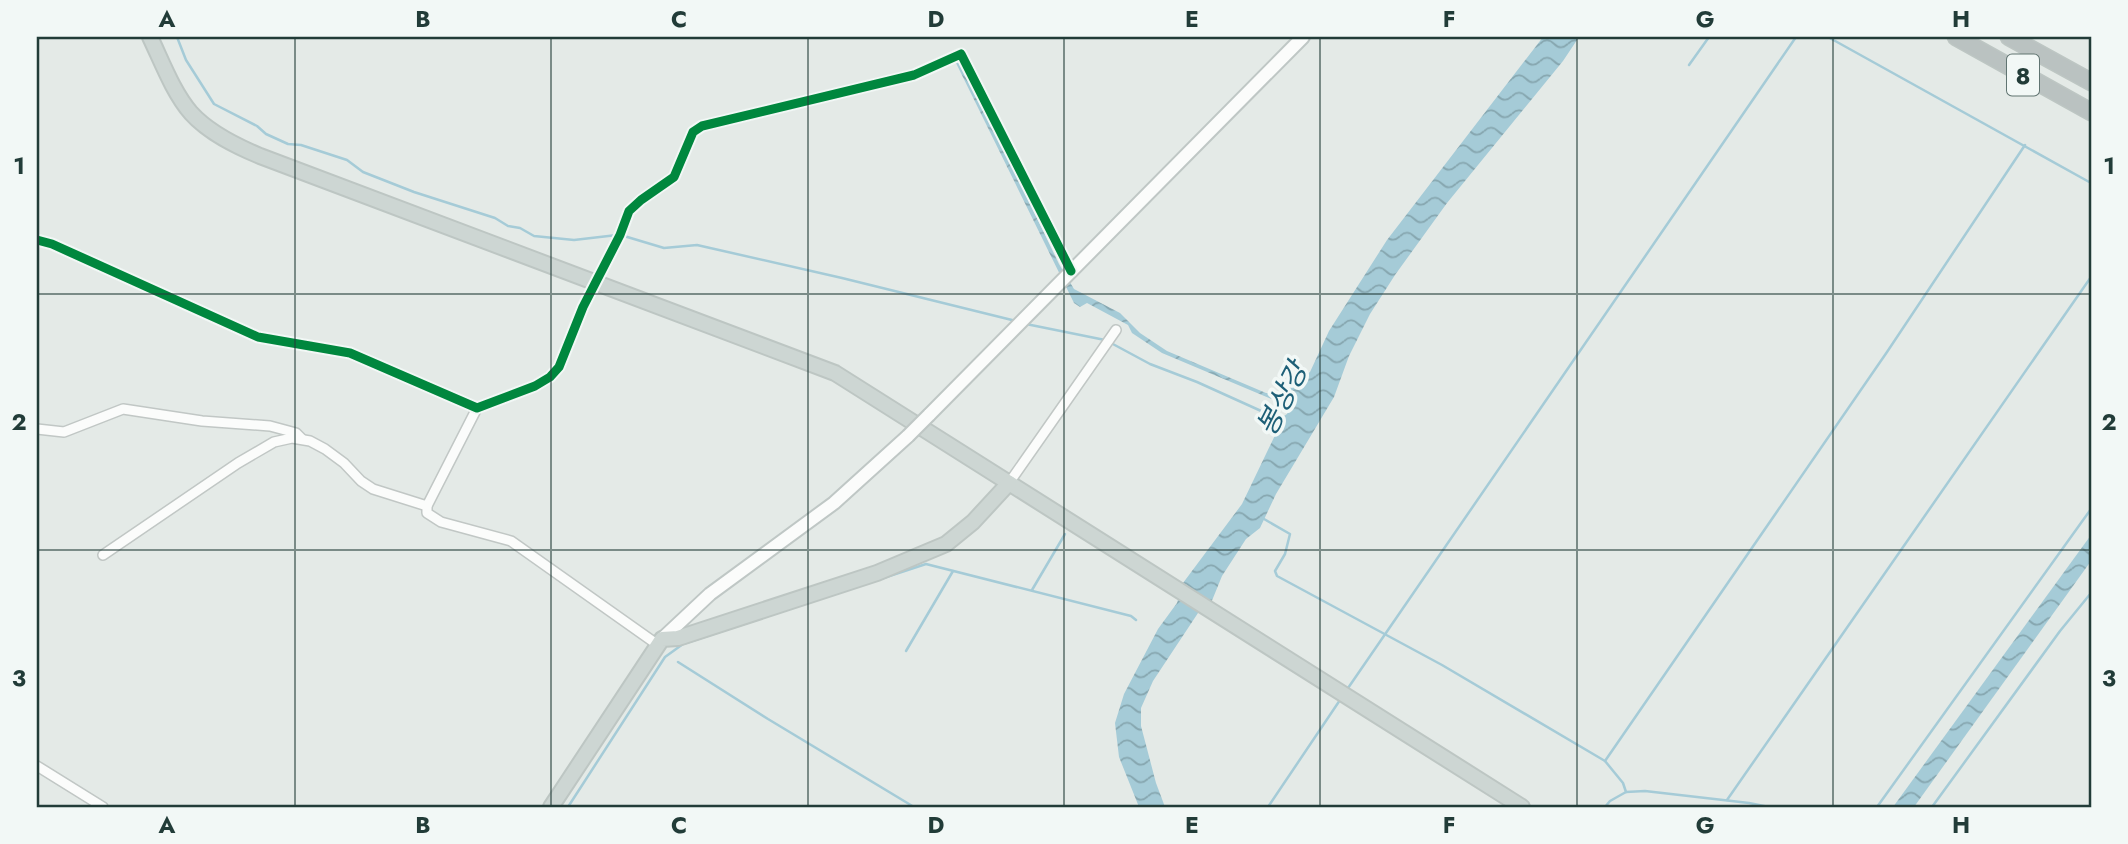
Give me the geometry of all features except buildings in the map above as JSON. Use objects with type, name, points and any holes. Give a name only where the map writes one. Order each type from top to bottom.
[{"type":"highway","name":"8","points":[[1956,37],[2091,112]]},
{"type":"highway","name":"8","points":[[2009,37],[2091,82]]},
{"type":"main road","points":[[150,37],[191,114],[221,137],[240,147],[835,373],[1522,807]]},
{"type":"main road","points":[[551,807],[660,642],[710,594],[834,503],[908,436],[1303,37]]},
{"type":"main road","points":[[660,642],[877,573],[946,544],[973,522],[1001,478]]},
{"type":"street","points":[[660,642],[527,550],[497,536],[432,518],[427,513],[427,506],[477,408],[536,386],[559,368],[583,307],[620,235],[629,211],[640,200],[674,177],[693,132],[702,126],[914,75],[961,54],[1070,272]]},
{"type":"street","points":[[37,240],[258,337],[350,353],[477,408]]},
{"type":"street","points":[[1001,478],[1116,330]]},
{"type":"street","points":[[37,429],[64,432],[123,409],[202,421],[270,426],[296,433],[303,440]]},
{"type":"street","points":[[103,555],[238,463],[274,442],[292,439],[310,441],[335,456],[373,489],[427,506]]},
{"type":"street","points":[[37,766],[103,807]]},
{"type":"water","name":"봉상강","points":[[1543,37],[1579,37],[1563,61],[1447,203],[1395,275],[1370,314],[1349,356],[1334,397],[1276,494],[1260,528],[1246,539],[1222,576],[1211,603],[1198,613],[1153,681],[1141,708],[1141,726],[1165,807],[1139,807],[1119,757],[1115,723],[1124,694],[1158,629],[1177,603],[1183,583],[1242,504],[1279,427],[1266,413],[1281,418],[1287,414],[1287,409],[1274,400],[1162,353],[1132,333],[1128,325],[1087,303],[1080,307],[1074,303],[955,61],[960,58],[1059,264],[1074,289],[1120,313],[1140,333],[1167,351],[1266,393],[1286,393],[1285,388],[1310,372],[1329,331],[1387,240]]},
{"type":"water","points":[[2091,535],[2091,561],[1914,807],[1893,807]]},
{"type":"waterway","points":[[177,37],[186,60],[214,104],[288,144],[301,145],[347,160],[363,172],[414,192],[495,218],[534,236],[574,240],[617,235]]},
{"type":"waterway","points":[[1689,65],[1709,37]]},
{"type":"waterway","points":[[1346,691],[1796,37]]},
{"type":"waterway","points":[[1828,37],[2091,183]]},
{"type":"waterway","points":[[1605,761],[1887,352],[2025,145]]},
{"type":"waterway","points":[[624,236],[664,248],[697,245],[1016,321]]},
{"type":"waterway","points":[[1727,800],[2091,277]]},
{"type":"waterway","points":[[1026,324],[1105,340]]},
{"type":"waterway","name":"봉상강","points":[[1111,343],[1150,364],[1270,415]]},
{"type":"waterway","points":[[1877,807],[2091,509]]},
{"type":"waterway","points":[[1264,519],[1290,534],[1285,554],[1275,571],[1277,576],[1442,665],[1605,761],[1623,783],[1626,792]]},
{"type":"waterway","points":[[1032,590],[1065,534]]},
{"type":"waterway","points":[[568,807],[665,657],[683,644],[926,564],[1131,616],[1136,620]]},
{"type":"waterway","points":[[906,651],[953,571]]},
{"type":"waterway","points":[[1932,807],[2060,631],[2091,593]]},
{"type":"waterway","points":[[678,662],[914,807]]},
{"type":"waterway","points":[[1268,807],[1340,700]]},
{"type":"waterway","points":[[1605,807],[1626,792],[1645,791],[1769,807]]},
{"type":"cycle path","points":[[37,240],[52,244],[258,337],[350,353],[477,408],[535,386],[550,377],[559,367],[583,307],[620,235],[629,211],[674,177],[693,132],[702,126],[914,75],[961,54],[1071,271]]}]
